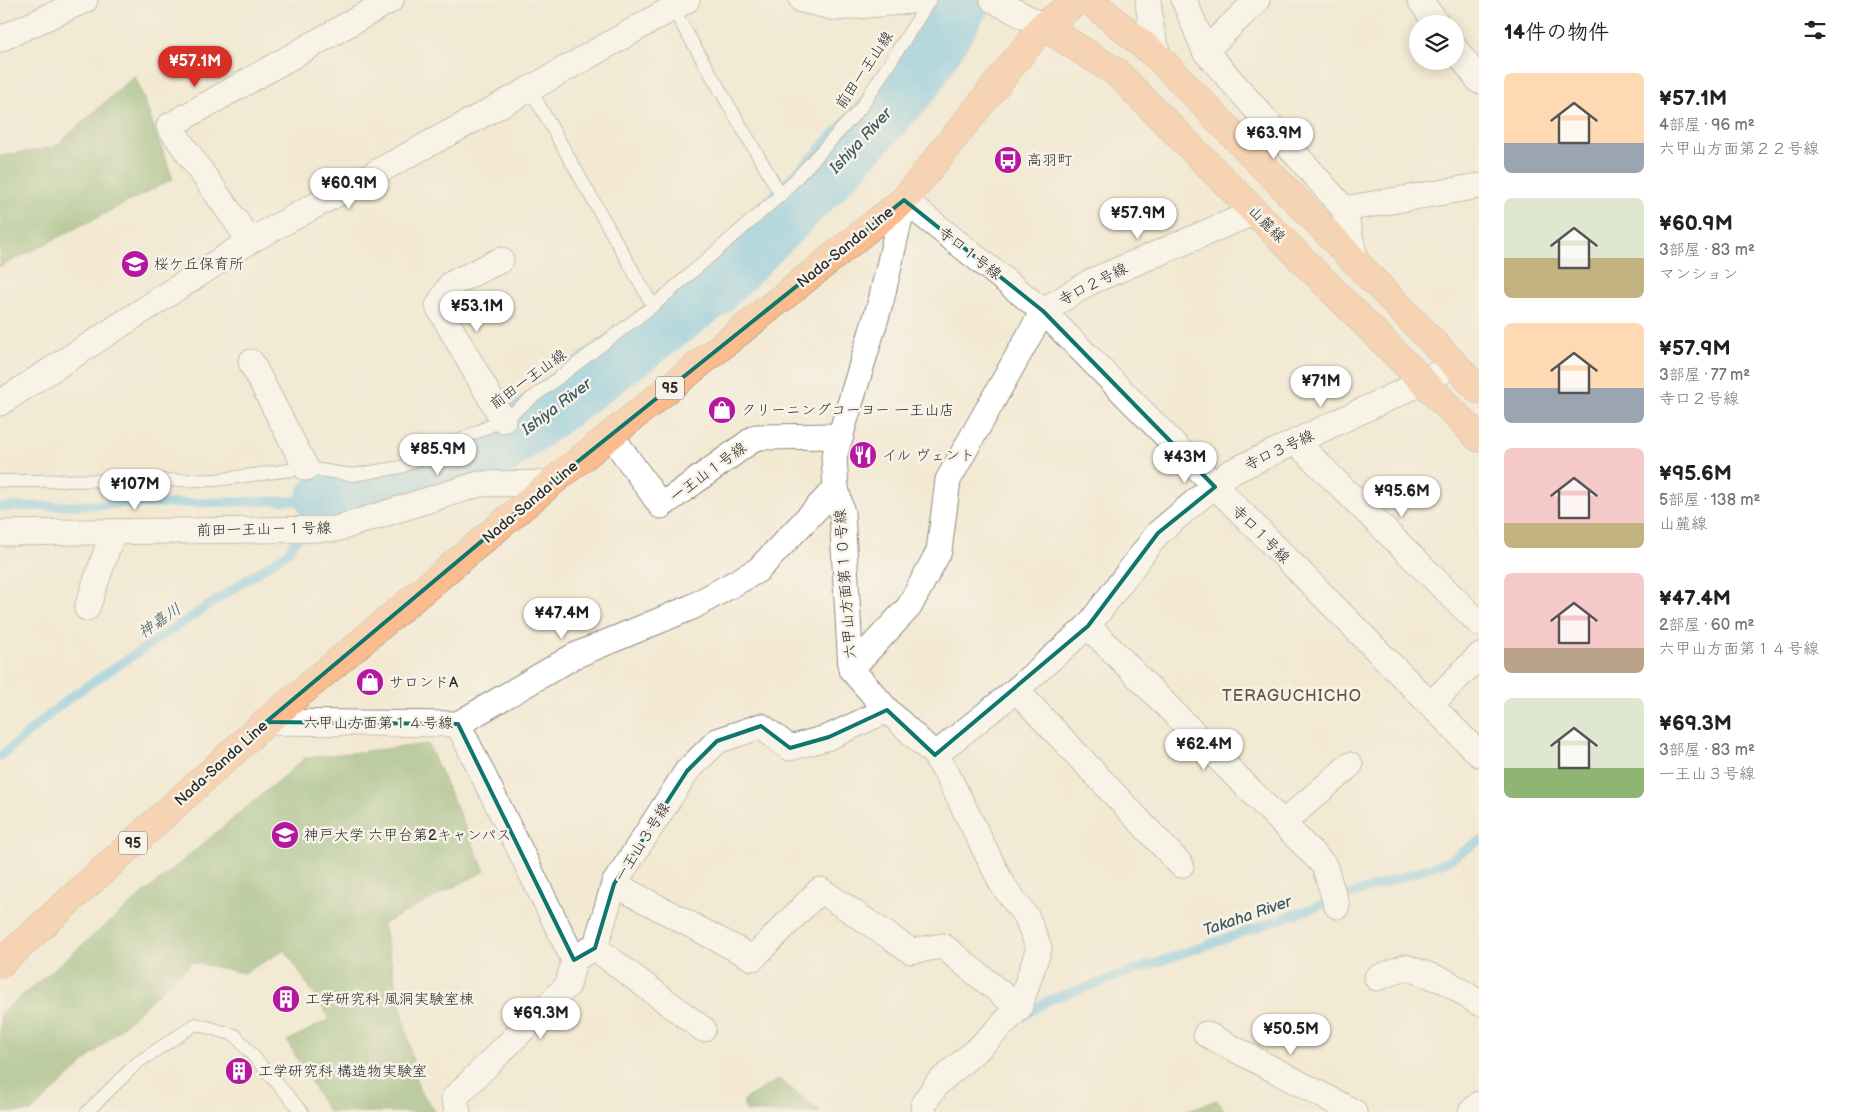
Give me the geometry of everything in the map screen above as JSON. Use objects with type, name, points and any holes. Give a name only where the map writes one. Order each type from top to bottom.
[{"type":"main road","name":"Nada-Sanda Line","points":[[0,964],[266,722],[551,483],[904,200],[1043,13],[1079,0]]},
{"type":"main road","points":[[1088,0],[1159,58],[1479,390]]},
{"type":"main road","name":"山麓線","points":[[1043,13],[1116,72],[1479,438]]},
{"type":"street","points":[[0,39],[85,0]]},
{"type":"street","points":[[250,241],[169,126],[392,0]]},
{"type":"street","points":[[802,0],[836,8],[921,0]]},
{"type":"street","points":[[993,0],[1043,13]]},
{"type":"street","points":[[1148,0],[1151,28],[1159,58]]},
{"type":"street","points":[[1184,0],[1205,51],[1344,209],[1356,262]]},
{"type":"street","points":[[1205,51],[1257,0]]},
{"type":"street","points":[[1420,0],[1431,15]]},
{"type":"street","points":[[0,404],[250,241],[530,89],[680,4]]},
{"type":"street","points":[[1464,60],[1479,81]]},
{"type":"street","points":[[1344,209],[1479,186]]},
{"type":"street","name":"寺口１号線","points":[[904,200],[1043,311],[1479,754]]},
{"type":"street","name":"六甲山方面第１０号線","points":[[904,200],[881,301],[834,457],[836,488],[842,513],[851,669],[887,710],[935,755],[947,774],[1002,884],[1027,918],[1039,948],[1020,1008],[981,1046],[938,1083],[924,1103],[923,1112]]},
{"type":"street","name":"寺口２号線","points":[[1043,311],[1090,282],[1255,212]]},
{"type":"street","points":[[501,260],[451,284],[438,306],[503,420]]},
{"type":"street","points":[[851,669],[909,607],[939,552],[948,480],[1043,311]]},
{"type":"street","points":[[251,362],[306,468]]},
{"type":"street","name":"寺口３号線","points":[[935,755],[1016,690],[1088,626],[1158,533],[1215,487],[1229,473],[1423,382],[1454,365]]},
{"type":"street","name":"一王山１号線","points":[[611,435],[661,506],[756,437],[841,436]]},
{"type":"street","points":[[1296,442],[1479,624]]},
{"type":"street","name":"前田一王山－１号線","points":[[0,534],[336,529],[479,484],[551,483]]},
{"type":"street","name":"六甲山方面第１４号線","points":[[266,722],[458,724],[574,656],[692,607],[758,570],[836,488]]},
{"type":"street","points":[[87,608],[113,532]]},
{"type":"street","points":[[1088,626],[1324,866],[1337,906]]},
{"type":"street","points":[[1430,704],[1479,656]]},
{"type":"street","points":[[1016,690],[1181,865]]},
{"type":"street","name":"一王山３号線","points":[[458,1112],[454,1098],[568,985],[585,954],[614,884],[687,771],[718,742],[761,726],[790,748],[829,737],[887,710]]},
{"type":"street","points":[[458,724],[585,954],[703,1029]]},
{"type":"street","points":[[1283,824],[1350,765]]},
{"type":"street","points":[[614,884],[753,958],[820,890],[911,951],[943,946],[1020,1008]]},
{"type":"street","points":[[1376,978],[1405,967],[1445,981],[1479,1003]]},
{"type":"street","points":[[1206,1034],[1354,1112]]},
{"type":"street","points":[[1471,1112],[1479,1104]]},
{"type":"lane","name":"前田一王山線","points":[[0,481],[215,480],[306,468],[353,475],[400,467],[503,420],[653,306],[781,195],[860,109],[930,0]]},
{"type":"lane","points":[[680,4],[781,195]]},
{"type":"lane","points":[[530,89],[653,306]]},
{"type":"lane","points":[[87,1112],[138,1062],[196,1024],[235,1035],[302,1112]]},
{"type":"highlighted area","points":[[904,200],[1043,311],[1215,487],[1158,533],[1088,626],[935,755],[887,710],[829,737],[790,748],[761,726],[717,741],[687,771],[614,884],[595,948],[574,960],[458,724],[266,722],[551,483]]},
{"type":"green space","points":[[135,75],[173,179],[0,267],[0,156],[55,147]]},
{"type":"green space","name":"神戸大学 六甲台第2キャンパス","points":[[428,744],[485,871],[383,924],[419,1089],[436,1112],[328,1112],[287,1041],[330,1019],[285,950],[244,973],[192,962],[31,1112],[0,1112],[0,1014],[305,758]]},
{"type":"green space","points":[[779,1079],[821,1112],[746,1112],[743,1100]]},
{"type":"green space","points":[[1217,1100],[1226,1112],[1181,1112]]},
{"type":"waterway","name":"Ishiya River","points":[[324,500],[403,489],[494,452],[712,290],[836,166],[914,81],[963,0]]},
{"type":"waterway","name":"Ishiya River","points":[[0,507],[324,500]]},
{"type":"waterway","name":"神嘉川","points":[[0,757],[69,698],[287,553],[324,500]]},
{"type":"waterway","name":"Takaha River","points":[[1024,1016],[1049,1000],[1448,861],[1479,841]]},
{"type":"place","name":"高羽町","points":[[1008,160]]},
{"type":"place","name":"桜ケ丘保育所","points":[[135,264]]},
{"type":"place","name":"クリーニングコーヨー 一王山店","points":[[722,410]]},
{"type":"place","name":"イル ヴェント","points":[[863,455]]},
{"type":"place","name":"サロンドA","points":[[370,682]]},
{"type":"place","name":"神戸大学 六甲台第2キャンパス","points":[[285,835]]},
{"type":"place","name":"工学研究科 風洞実験室棟","points":[[286,999]]},
{"type":"place","name":"工学研究科 構造物実験室","points":[[239,1071]]},
{"type":"district","name":"TERAGUCHICHO","points":[[1292,695]]}]
